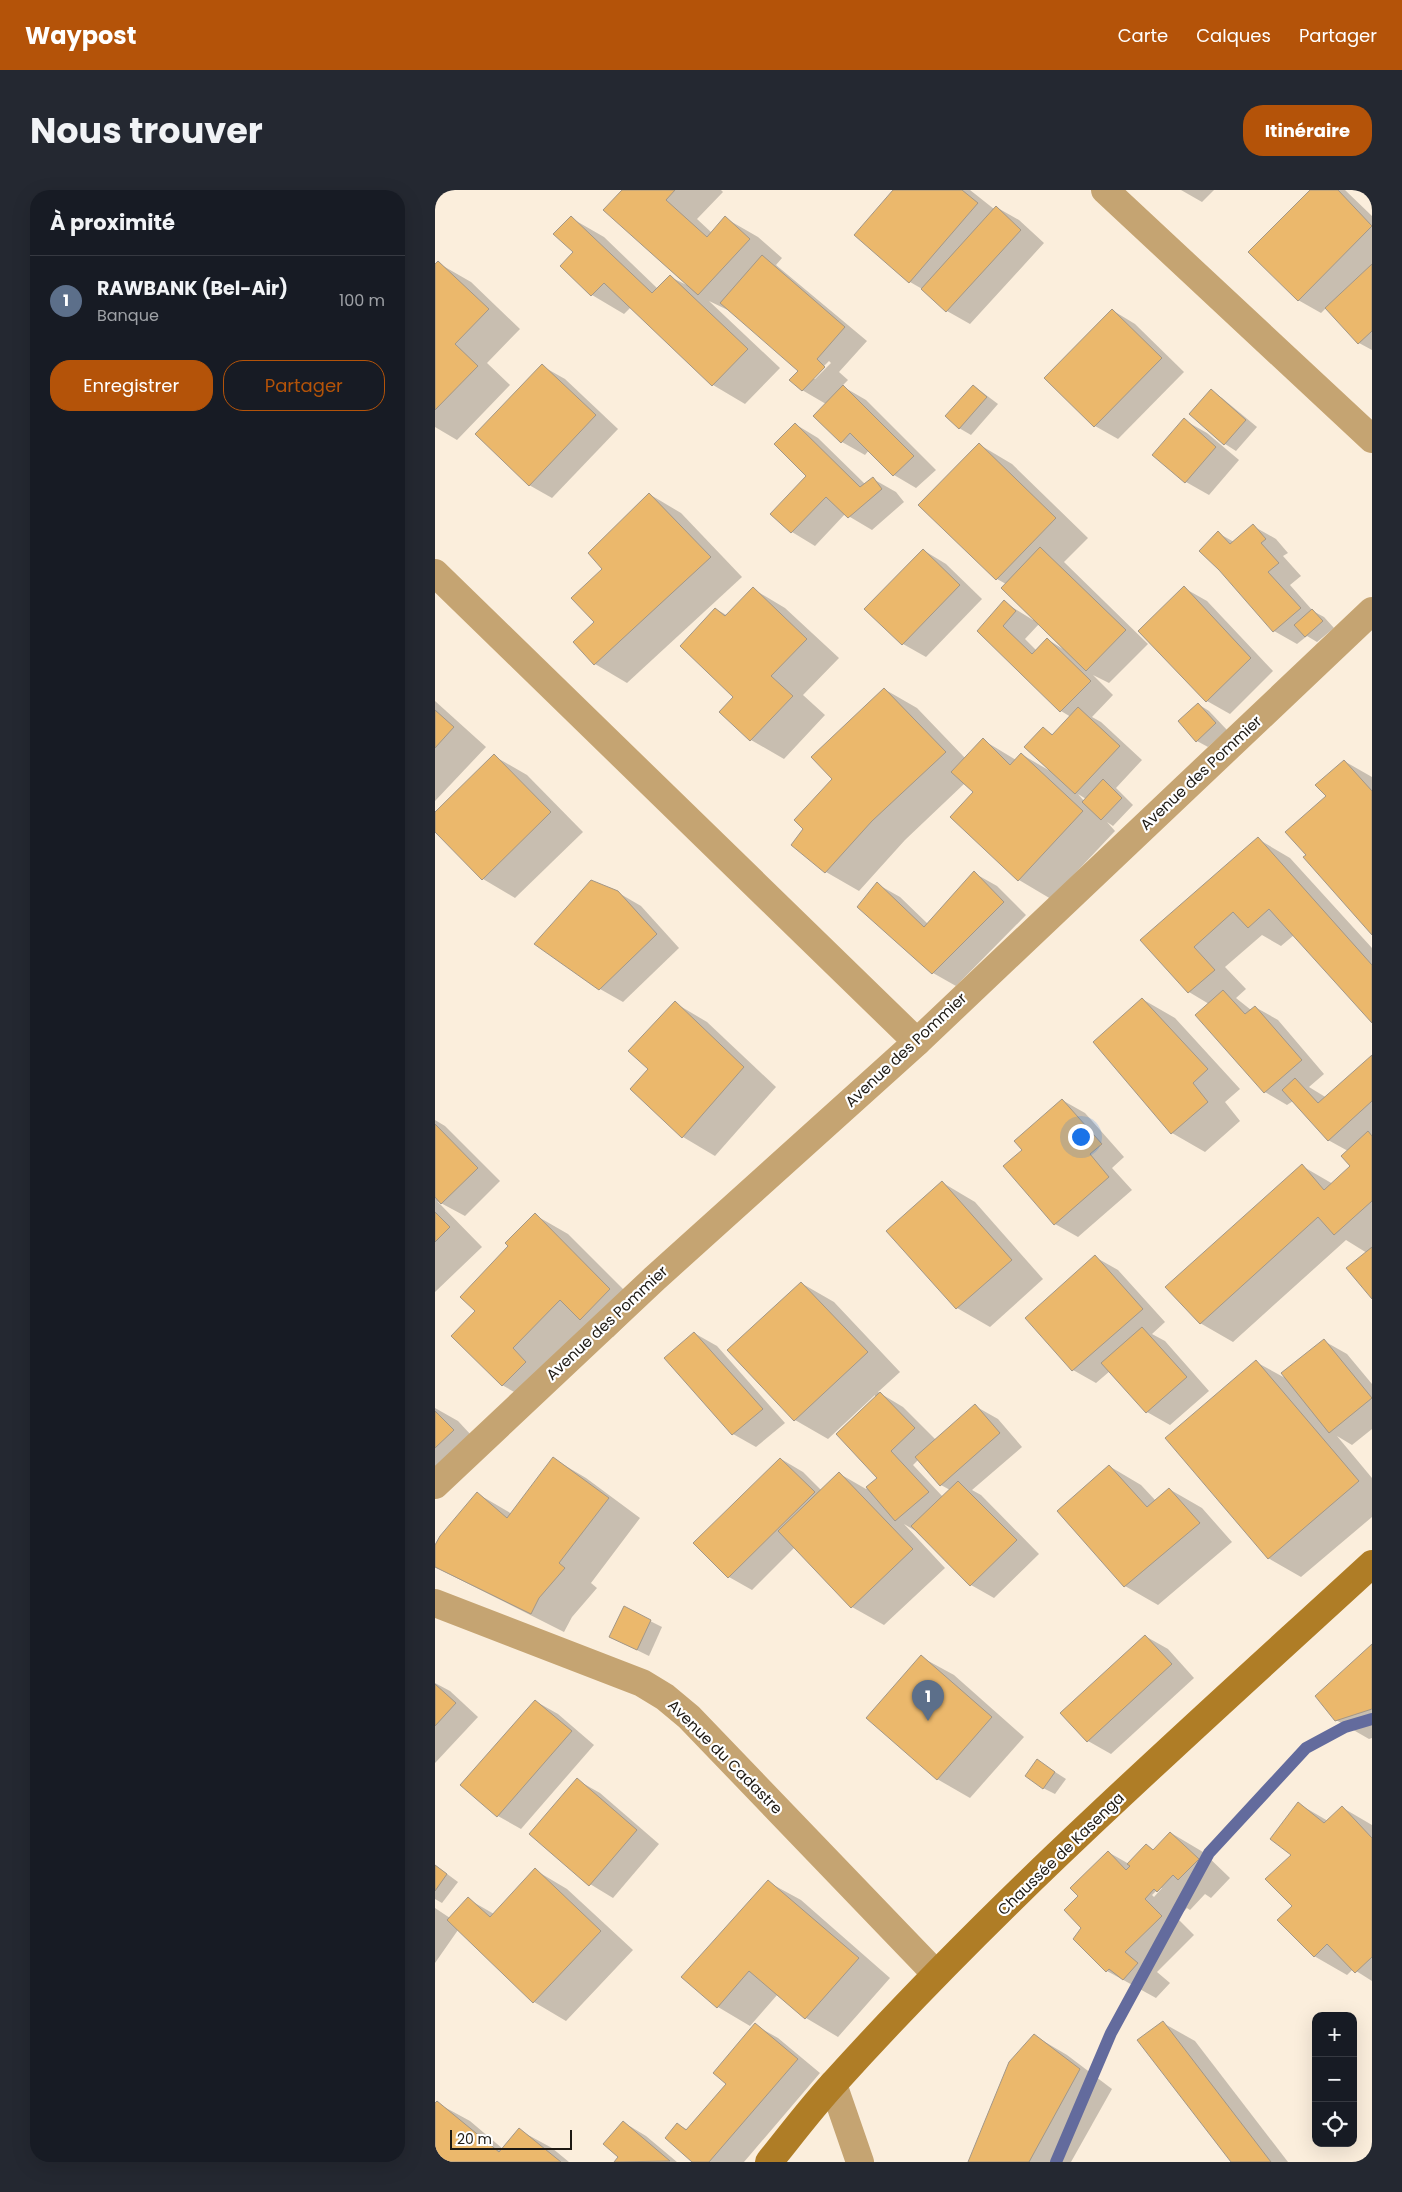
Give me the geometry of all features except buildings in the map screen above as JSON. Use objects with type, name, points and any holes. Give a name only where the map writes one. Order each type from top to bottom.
[{"type":"main road","name":"Chaussée de Kasenga","points":[[769,2162],[833,2084],[935,1974],[1152,1766],[1372,1564]]},
{"type":"street","points":[[1105,190],[1372,438]]},
{"type":"street","points":[[435,573],[917,1042]]},
{"type":"street","name":"Avenue des Pommier","points":[[435,1484],[653,1279],[917,1042],[1372,611]]},
{"type":"street","name":"Avenue du Cadastre","points":[[435,1603],[642,1683],[665,1696],[689,1717],[935,1974]]},
{"type":"street","points":[[833,2084],[860,2162]]},
{"type":"waterway","points":[[1056,2162],[1111,2033],[1209,1853],[1306,1748],[1345,1727],[1372,1719]]},
{"type":"place","name":"RAWBANK (Bel-Air)","points":[[928,1721]]}]
